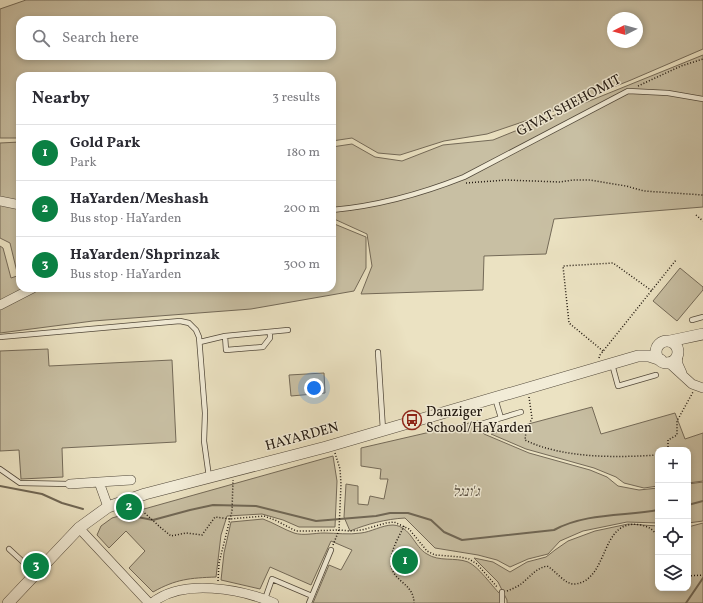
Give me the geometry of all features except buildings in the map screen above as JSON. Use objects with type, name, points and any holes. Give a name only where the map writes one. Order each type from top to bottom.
[{"type":"street","points":[[0,201],[16,204]]},
{"type":"street","points":[[0,305],[25,292]]},
{"type":"street","name":"HAYARDEN","points":[[8,603],[79,528],[108,507],[129,499],[333,445],[638,356],[664,343],[702,335]]},
{"type":"street","name":"HAYARDEN","points":[[678,354],[686,342],[702,335]]},
{"type":"street","points":[[686,379],[680,370],[676,345],[664,343],[657,347],[657,354],[664,361],[686,379],[700,387]]},
{"type":"street","points":[[664,361],[672,361],[678,354]]},
{"type":"street","name":"HAYARDEN","points":[[638,356],[649,356],[664,361]]},
{"type":"street","points":[[70,484],[131,480]]},
{"type":"street","points":[[99,482],[108,507]]},
{"type":"street","points":[[79,528],[149,603]]},
{"type":"street","points":[[152,603],[169,593],[179,590],[218,589],[241,592],[274,603]]},
{"type":"lane","points":[[628,91],[668,93],[703,99]]},
{"type":"lane","name":"GIVAT SHEHOMIT","points":[[336,209],[383,203],[450,183],[628,91]]},
{"type":"lane","points":[[692,320],[703,317]]},
{"type":"lane","points":[[0,337],[180,321],[188,323],[196,330],[200,342],[205,413],[204,441],[209,477]]},
{"type":"lane","points":[[200,342],[225,336],[288,330]]},
{"type":"lane","points":[[225,336],[226,350],[263,347],[270,338],[270,332]]},
{"type":"lane","points":[[378,352],[383,430]]},
{"type":"lane","points":[[612,364],[618,386],[656,375]]},
{"type":"lane","points":[[495,398],[501,418]]},
{"type":"lane","points":[[481,424],[521,412]]},
{"type":"lane","points":[[0,469],[20,483],[70,484]]},
{"type":"lane","points":[[8,549],[35,574]]},
{"type":"lane","points":[[309,603],[331,550]]},
{"type":"lane","points":[[265,599],[272,579],[312,596]]},
{"type":"lane","points":[[502,592],[502,603]]},
{"type":"path","name":"GIVAT SHEHOMIT","points":[[628,91],[681,66],[703,59]]},
{"type":"path","points":[[450,183],[506,180],[560,182],[590,180],[644,190],[703,195]]},
{"type":"path","points":[[696,214],[703,221]]},
{"type":"path","points":[[597,368],[600,355],[676,260]]},
{"type":"path","points":[[603,351],[569,323],[563,266],[613,263],[652,291]]},
{"type":"path","points":[[668,447],[668,440],[677,435],[677,421],[700,387]]},
{"type":"path","points":[[527,388],[532,418],[526,432],[525,440],[534,444],[558,450],[611,458],[655,455]]},
{"type":"path","points":[[331,550],[339,530],[341,484],[340,469],[333,445]]},
{"type":"path","points":[[218,589],[219,563],[232,511],[233,471]]},
{"type":"path","points":[[129,499],[171,536],[186,533],[202,535],[215,517],[230,519],[264,516],[296,531],[362,530],[394,522],[409,528],[427,551],[435,555],[469,559],[477,564],[502,592],[521,585],[541,567],[547,566],[554,569],[568,582],[574,584],[583,581],[592,575],[613,535],[619,529],[636,524],[650,527],[655,531]]},
{"type":"path","points":[[404,526],[392,555],[392,570],[395,576],[413,594],[414,603]]},
{"type":"path","points":[[691,576],[703,575]]},
{"type":"green space","points":[[26,0],[703,0],[703,49],[546,114],[487,134],[444,141],[400,155],[378,153],[352,138],[336,140],[336,72],[16,72],[16,138],[0,138],[0,9]]},
{"type":"green space","points":[[703,55],[703,207],[554,219],[546,254],[484,256],[483,290],[361,294],[372,266],[367,234],[336,220],[336,146],[352,144],[375,157],[402,161],[443,145],[493,140]]},
{"type":"green space","points":[[16,142],[16,268],[10,243],[0,238],[0,143]]},
{"type":"green space","points":[[336,225],[366,237],[366,268],[354,291],[251,309],[93,321],[0,333],[0,246],[3,248],[11,278],[16,276],[16,292],[336,292]]},
{"type":"green space","points":[[680,268],[703,287],[703,290],[677,321],[653,301]]},
{"type":"green space","points":[[48,349],[49,366],[172,360],[176,442],[62,448],[63,477],[21,479],[19,450],[0,451],[0,351]]},
{"type":"green space","points":[[324,373],[325,393],[291,396],[289,375]]},
{"type":"green space","points":[[592,407],[601,434],[675,413],[685,439],[703,433],[703,481],[691,483],[691,447],[655,447],[655,486],[644,488],[624,483],[616,477],[594,468],[526,449],[491,434]]},
{"type":"green space","name":"ג'ונגל","points":[[478,421],[484,434],[529,453],[590,470],[607,477],[618,486],[639,490],[655,488],[655,523],[627,522],[583,531],[560,541],[548,554],[528,559],[510,567],[497,560],[478,555],[435,548],[405,518],[377,522],[350,531],[344,517],[346,484],[358,486],[358,504],[368,505],[370,496],[384,499],[388,479],[380,479],[381,469],[361,466],[361,448]]},
{"type":"green space","points":[[333,456],[337,481],[335,527],[299,527],[283,520],[262,514],[227,516],[221,535],[216,577],[183,580],[169,584],[153,592],[129,568],[145,551],[126,531],[109,548],[97,535],[101,526],[112,518]]},
{"type":"green space","points":[[703,482],[703,521],[691,523],[691,484]]},
{"type":"green space","points":[[263,519],[294,533],[301,534],[356,534],[389,525],[399,526],[408,533],[419,547],[427,554],[437,558],[463,561],[472,564],[500,594],[500,603],[313,603],[329,565],[341,570],[352,550],[331,541],[311,585],[270,567],[260,589],[221,580],[224,553],[231,522]]},
{"type":"green space","points":[[703,523],[703,603],[507,603],[498,582],[474,558],[493,562],[510,572],[527,562],[546,557],[568,541],[595,531],[628,524],[655,526],[655,591],[691,591],[691,526]]},
{"type":"waterway","points":[[0,486],[42,494],[62,503],[83,509]]},
{"type":"waterway","points":[[691,504],[703,501]]},
{"type":"waterway","points":[[132,516],[153,520],[213,505],[256,506],[316,521],[376,516],[390,513],[408,513],[431,520],[444,532],[462,540],[554,530],[592,518],[655,510]]},
{"type":"waterway","points":[[686,603],[703,578]]},
{"type":"place","name":"Danziger School/HaYarden","points":[[412,420]]},
{"type":"place","name":"HaYarden/Meshash","points":[[129,507]]},
{"type":"place","name":"Gold Park","points":[[405,561]]},
{"type":"place","name":"HaYarden/Shprinzak","points":[[36,566]]}]
